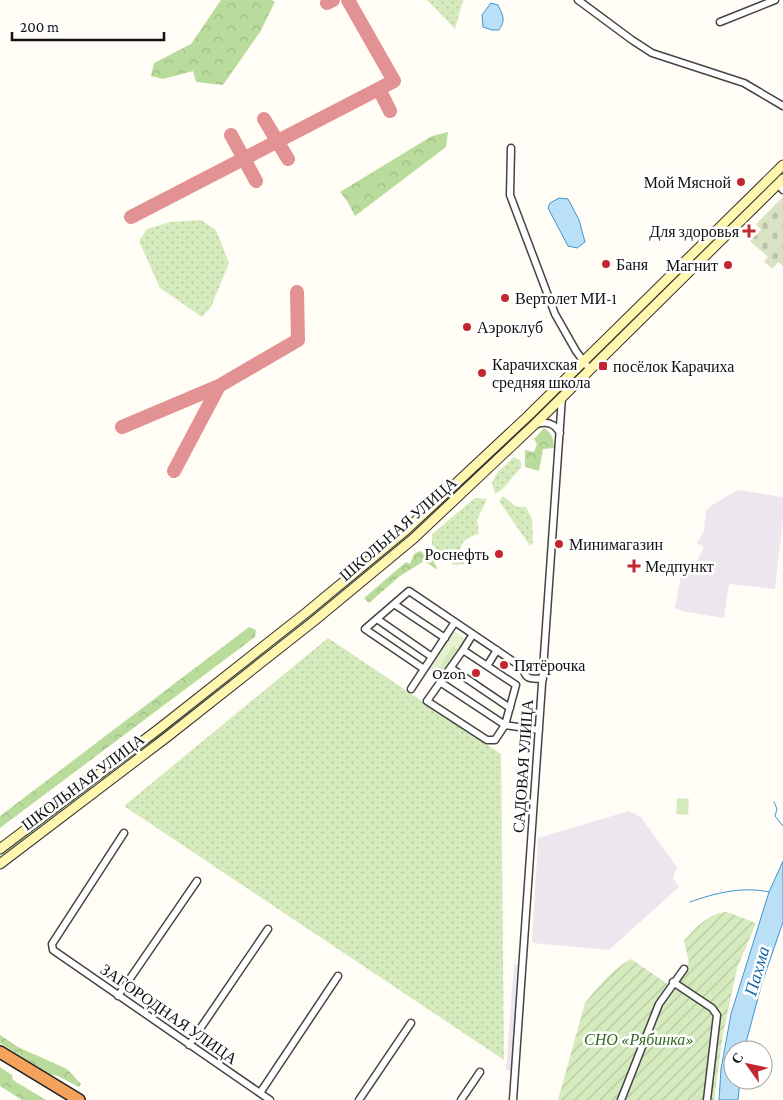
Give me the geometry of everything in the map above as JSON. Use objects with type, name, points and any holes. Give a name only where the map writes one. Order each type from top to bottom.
[{"type":"highway","points":[[0,1052],[79,1100]]},
{"type":"highway","points":[[0,1058],[69,1100]]},
{"type":"main road","name":"ШКОЛЬНАЯ УЛИЦА","points":[[0,849],[292,624],[406,530],[472,470],[783,165]]},
{"type":"main road","points":[[770,177],[781,184]]},
{"type":"main road","name":"ШКОЛЬНАЯ УЛИЦА","points":[[0,864],[167,737],[321,615],[413,538],[535,424],[781,184]]},
{"type":"main road","points":[[555,389],[562,397]]},
{"type":"main road","points":[[406,530],[413,538]]},
{"type":"street","points":[[578,0],[652,53],[744,83],[783,106]]},
{"type":"street","points":[[720,22],[775,0]]},
{"type":"street","points":[[511,148],[510,195],[555,314],[576,351],[590,370]]},
{"type":"street","name":"САДОВАЯ УЛИЦА","points":[[513,1100],[562,397]]},
{"type":"street","points":[[535,424],[549,422],[560,433]]},
{"type":"street","points":[[424,669],[365,629],[409,591],[523,668],[525,676]]},
{"type":"street","points":[[394,604],[445,638]]},
{"type":"street","points":[[376,619],[432,657]]},
{"type":"street","points":[[411,689],[455,622]]},
{"type":"street","points":[[473,634],[427,700],[488,740],[495,740],[505,725],[516,685],[525,676]]},
{"type":"street","points":[[463,650],[516,685]]},
{"type":"street","points":[[487,666],[497,650]]},
{"type":"street","points":[[451,668],[510,708]]},
{"type":"street","points":[[525,676],[543,679]]},
{"type":"street","points":[[440,682],[505,725],[539,730]]},
{"type":"street","name":"ЗАГОРОДНАЯ УЛИЦА","points":[[124,833],[52,944],[53,950],[270,1100]]},
{"type":"street","points":[[118,996],[197,881]]},
{"type":"street","points":[[189,1045],[268,929]]},
{"type":"street","points":[[621,1100],[659,1004],[684,968]]},
{"type":"street","points":[[260,1093],[338,976]]},
{"type":"street","points":[[674,982],[712,1008],[718,1015],[707,1100]]},
{"type":"street","points":[[359,1100],[411,1024]]},
{"type":"street","points":[[461,1100],[480,1072]]},
{"type":"shaded area","points":[[738,490],[783,497],[783,518],[775,589],[729,584],[724,618],[686,612],[675,608],[683,564],[697,561],[704,547],[697,543],[704,531],[706,510]]},
{"type":"shaded area","points":[[629,811],[641,817],[677,867],[673,878],[679,887],[609,950],[532,943],[538,838]]},
{"type":"shaded area","points":[[514,964],[520,965],[512,1071],[506,1070]]},
{"type":"green space","points":[[221,0],[272,0],[275,2],[260,32],[223,85],[196,82],[193,71],[163,79],[151,76],[154,63],[191,44]]},
{"type":"green space","points":[[427,0],[463,0],[455,29]]},
{"type":"green space","points":[[448,132],[446,147],[355,216],[340,192],[432,136]]},
{"type":"green space","points":[[783,197],[783,266],[778,262],[772,269],[764,261],[768,257],[750,241],[761,230],[756,224]]},
{"type":"green space","points":[[201,220],[216,230],[229,263],[211,307],[202,317],[160,288],[139,241],[147,229],[170,222]]},
{"type":"green space","points":[[728,224],[730,226],[590,364],[589,361]]},
{"type":"green space","points":[[549,400],[552,403],[413,533],[411,532],[411,529]]},
{"type":"green space","points":[[544,428],[552,436],[554,448],[543,449],[539,471],[525,467],[525,450],[534,452],[537,444],[534,439]]},
{"type":"green space","points":[[514,457],[521,461],[521,468],[495,494],[492,483],[497,473]]},
{"type":"green space","points":[[503,496],[517,507],[526,507],[532,519],[533,542],[530,546],[499,501]]},
{"type":"green space","points":[[475,498],[487,499],[477,520],[479,534],[468,538],[462,545],[460,552],[465,558],[464,564],[454,565],[432,545],[432,534]]},
{"type":"green space","points":[[403,538],[405,540],[356,582],[255,663],[0,860],[0,855],[254,659]]},
{"type":"green space","points":[[420,551],[433,560],[438,570],[424,561],[400,576],[369,603],[364,598],[406,562],[410,564],[414,554]]},
{"type":"green space","points":[[249,627],[256,630],[255,637],[0,828],[0,816]]},
{"type":"green space","points":[[452,630],[469,641],[462,651],[453,646],[435,673],[427,668]]},
{"type":"green space","points":[[328,638],[501,754],[504,1060],[124,806]]},
{"type":"green space","points":[[453,645],[460,650],[442,677],[435,673]]},
{"type":"green space","points":[[677,798],[689,799],[688,815],[676,814]]},
{"type":"green space","name":"СНО «Рябинка»","points":[[727,912],[756,923],[737,968],[723,1034],[714,1100],[558,1100],[585,1003],[601,985],[612,973],[631,959],[672,987],[689,962],[684,941],[698,926],[709,918]]},
{"type":"green space","points":[[0,1035],[18,1047],[67,1069],[81,1084],[79,1087],[58,1076],[49,1074],[0,1043]]},
{"type":"green space","points":[[0,1067],[12,1075],[13,1080],[46,1100],[22,1100],[0,1086]]},
{"type":"water","points":[[491,3],[498,5],[502,15],[503,21],[499,30],[483,27],[482,15]]},
{"type":"water","points":[[559,198],[568,199],[579,220],[585,242],[577,248],[568,246],[548,208],[550,203]]},
{"type":"water","name":"Пахма","points":[[783,861],[783,922],[762,983],[747,1040],[726,1040],[731,1014],[769,892]]},
{"type":"water","name":"Пахма","points":[[723,1058],[723,1090],[739,1090],[738,1100],[719,1100]]},
{"type":"waterway","points":[[774,802],[777,809],[775,816],[783,826]]},
{"type":"waterway","points":[[690,902],[729,891],[759,890],[769,892]]},
{"type":"taxiway","points":[[327,3],[333,0]]},
{"type":"taxiway","points":[[131,217],[394,81],[348,0]]},
{"type":"taxiway","points":[[379,89],[390,111]]},
{"type":"taxiway","points":[[264,119],[288,159]]},
{"type":"taxiway","points":[[231,135],[256,181]]},
{"type":"taxiway","points":[[122,427],[219,386],[298,340],[297,292]]},
{"type":"taxiway","points":[[174,471],[219,386]]},
{"type":"place","name":"Мой Мясной","points":[[741,182]]},
{"type":"place","name":"Для здоровья","points":[[749,231]]},
{"type":"place","name":"Баня","points":[[606,264]]},
{"type":"place","name":"Магнит","points":[[728,265]]},
{"type":"place","name":"Вертолет МИ-1","points":[[505,298]]},
{"type":"place","name":"Аэроклуб","points":[[467,327]]},
{"type":"place","name":"посёлок Карачиха","points":[[603,366]]},
{"type":"place","name":"Карачихская средняя школа","points":[[482,373]]},
{"type":"place","name":"Минимагазин","points":[[559,544]]},
{"type":"place","name":"Роснефть","points":[[499,554]]},
{"type":"place","name":"Медпункт","points":[[634,566]]},
{"type":"place","name":"Пятёрочка","points":[[504,665]]},
{"type":"place","name":"Ozon","points":[[476,673]]}]
